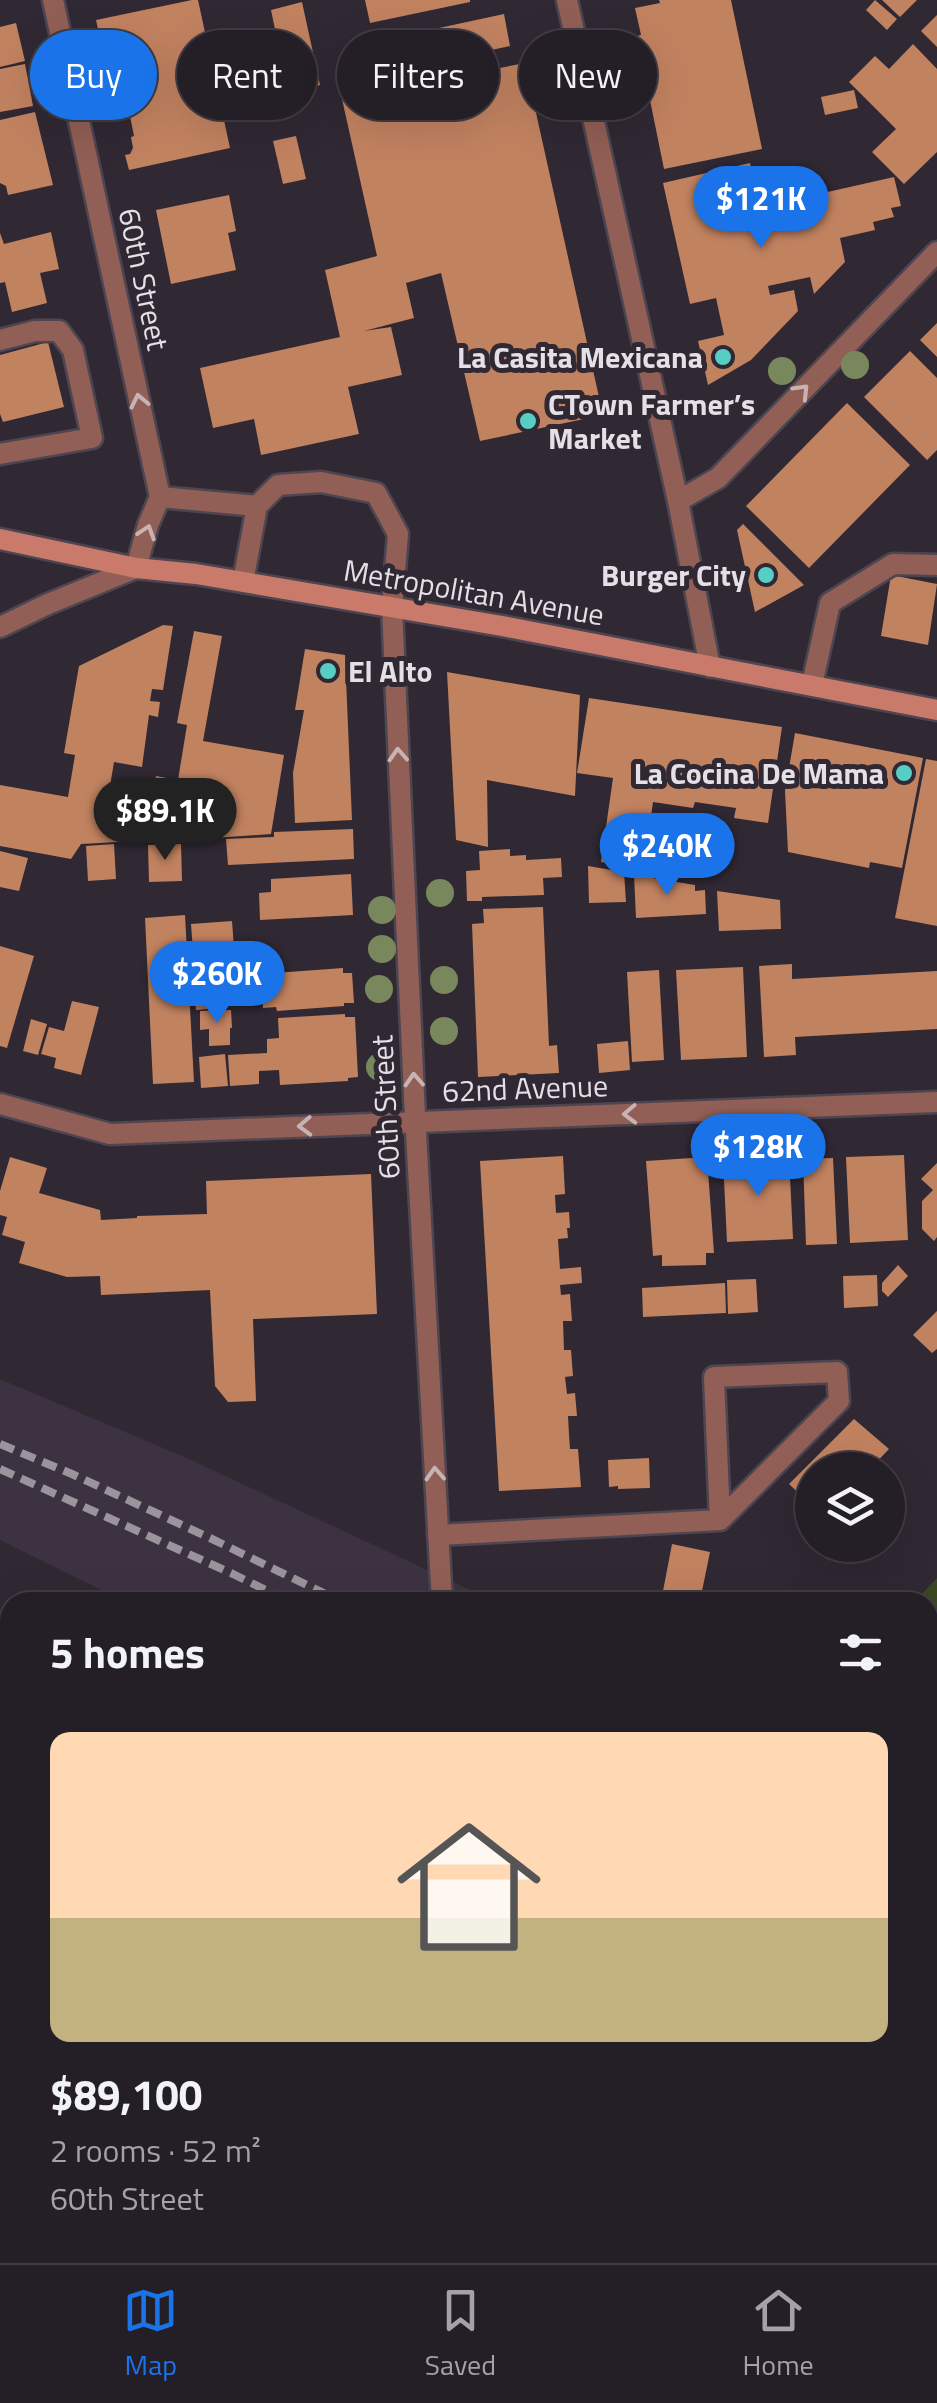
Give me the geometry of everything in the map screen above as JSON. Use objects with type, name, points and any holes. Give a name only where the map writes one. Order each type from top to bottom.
[{"type":"main road","name":"Metropolitan Avenue","points":[[0,539],[136,568],[502,626],[937,710]]},
{"type":"street","name":"60th Street","points":[[53,0],[160,496]]},
{"type":"street","points":[[567,0],[678,501],[710,667]]},
{"type":"street","points":[[678,501],[718,478],[937,252]]},
{"type":"street","points":[[0,340],[35,331],[59,331],[73,350],[92,438],[0,454]]},
{"type":"street","name":"60th Street","points":[[256,506],[278,485],[321,482],[376,492],[398,534],[392,608],[442,1592]]},
{"type":"street","points":[[0,627],[136,568],[160,496],[256,506],[243,582]]},
{"type":"street","points":[[812,685],[830,603],[893,564],[937,565]]},
{"type":"street","name":"62nd Avenue","points":[[0,1104],[110,1134],[937,1102]]},
{"type":"street","points":[[438,1535],[720,1520],[839,1401],[837,1372],[714,1377],[720,1520]]},
{"type":"shaded area","points":[[0,1379],[187,1458],[475,1592],[105,1592],[0,1540]]},
{"type":"green space","points":[[937,1578],[937,1592],[924,1592]]},
{"type":"building","points":[[198,0],[204,30],[177,30],[177,120],[224,120],[230,148],[129,170],[125,155],[133,148],[131,120],[157,120],[157,30],[98,30],[96,20]]},
{"type":"building","points":[[365,0],[470,0],[470,2],[370,23]]},
{"type":"building","points":[[659,0],[731,0],[762,149],[664,169],[654,120],[657,30],[640,30],[635,8],[660,3]]},
{"type":"building","points":[[875,0],[897,19],[887,30],[866,10]]},
{"type":"building","points":[[882,0],[917,0],[900,17]]},
{"type":"building","points":[[302,2],[308,30],[275,30],[271,10]]},
{"type":"building","points":[[504,14],[510,46],[499,48],[499,30],[430,30]]},
{"type":"building","points":[[937,15],[937,47],[921,31]]},
{"type":"building","points":[[16,23],[25,61],[0,67],[0,27]]},
{"type":"building","points":[[913,44],[937,69],[937,152],[904,184],[872,152],[896,129],[849,82],[875,56],[889,69]]},
{"type":"building","points":[[25,64],[30,107],[0,112],[0,69]]},
{"type":"building","points":[[519,64],[519,120],[538,120],[603,415],[480,441],[441,273],[406,283],[414,318],[364,331],[391,327],[402,375],[348,387],[359,434],[261,455],[254,419],[213,428],[200,368],[340,337],[325,270],[377,256],[347,120],[499,120],[499,68]]},
{"type":"building","points":[[854,90],[858,108],[825,115],[821,97]]},
{"type":"building","points":[[30,113],[30,120],[37,120],[53,185],[8,195],[6,186],[0,183],[0,120]]},
{"type":"building","points":[[296,136],[306,179],[283,184],[273,141]]},
{"type":"building","points":[[750,163],[756,189],[765,187],[770,205],[894,177],[901,206],[891,208],[894,217],[873,222],[875,230],[840,238],[845,262],[814,294],[810,277],[768,286],[770,295],[794,290],[798,311],[751,360],[708,385],[698,341],[724,335],[716,298],[690,304],[663,183]]},
{"type":"building","points":[[229,195],[236,231],[228,233],[236,270],[171,284],[156,210]]},
{"type":"building","points":[[51,232],[59,269],[40,273],[47,303],[12,312],[5,282],[0,283],[0,233],[4,244]]},
{"type":"building","points":[[937,323],[937,357],[920,340]]},
{"type":"building","points":[[48,342],[64,407],[3,422],[0,355]]},
{"type":"building","points":[[910,351],[937,378],[937,450],[927,460],[864,397]]},
{"type":"building","points":[[847,403],[910,465],[809,568],[746,506]]},
{"type":"building","points":[[743,524],[804,585],[755,612],[737,530]]},
{"type":"building","points":[[891,575],[937,584],[928,645],[881,636]]},
{"type":"building","points":[[163,625],[173,626],[163,690],[152,689],[150,701],[160,702],[158,717],[149,715],[142,767],[114,762],[108,798],[130,802],[127,817],[139,818],[135,841],[81,844],[71,859],[0,846],[0,785],[68,797],[75,755],[64,753],[79,666]]},
{"type":"building","points":[[194,631],[222,636],[203,741],[284,755],[271,834],[185,840],[160,835],[158,844],[144,841],[156,776],[178,780],[187,725],[177,723]]},
{"type":"building","points":[[305,649],[345,655],[352,820],[295,823],[293,773],[304,710],[295,710]]},
{"type":"building","points":[[447,672],[580,695],[575,796],[487,780],[488,847],[456,840]]},
{"type":"building","points":[[589,698],[782,727],[768,823],[734,818],[736,808],[695,802],[693,808],[653,802],[639,868],[601,862],[613,778],[577,773]]},
{"type":"building","points":[[795,733],[923,758],[902,868],[870,862],[869,868],[788,852],[785,791]]},
{"type":"building","points":[[926,759],[937,761],[937,926],[895,918]]},
{"type":"building","points":[[353,829],[354,859],[228,865],[226,839],[274,837],[274,832]]},
{"type":"building","points":[[114,844],[116,879],[88,881],[86,846]]},
{"type":"building","points":[[181,844],[182,881],[149,882],[148,845]]},
{"type":"building","points":[[510,849],[510,856],[526,855],[526,860],[561,858],[562,877],[543,878],[544,895],[467,901],[466,871],[480,870],[479,851]]},
{"type":"building","points":[[0,851],[28,858],[19,891],[0,887]]},
{"type":"building","points":[[588,866],[624,872],[626,902],[589,903]]},
{"type":"building","points":[[351,874],[353,915],[260,920],[259,893],[271,892],[271,879]]},
{"type":"building","points":[[634,875],[695,885],[695,891],[705,890],[706,914],[636,918]]},
{"type":"building","points":[[717,891],[780,900],[781,929],[719,931]]},
{"type":"building","points":[[543,907],[549,1046],[557,1045],[559,1073],[478,1077],[472,924],[484,923],[483,909]]},
{"type":"building","points":[[185,915],[194,1082],[153,1084],[145,918]]},
{"type":"building","points":[[232,921],[235,962],[194,965],[191,924]]},
{"type":"building","points":[[0,946],[34,956],[7,1048],[0,1046]]},
{"type":"building","points":[[792,964],[792,979],[937,971],[937,1029],[795,1037],[796,1055],[764,1057],[759,966]]},
{"type":"building","points":[[223,965],[227,1007],[196,1010],[193,967]]},
{"type":"building","points":[[743,967],[747,1057],[681,1060],[676,970]]},
{"type":"building","points":[[343,968],[343,973],[352,973],[354,1003],[277,1011],[276,1007],[263,1008],[262,990],[276,989],[275,973]]},
{"type":"building","points":[[659,970],[664,1060],[632,1062],[627,972]]},
{"type":"building","points":[[72,1001],[99,1007],[81,1075],[54,1068],[56,1058],[41,1054],[49,1027],[64,1031]]},
{"type":"building","points":[[231,1010],[230,1045],[209,1046],[209,1029],[200,1030],[200,1011]]},
{"type":"building","points":[[345,1014],[355,1017],[358,1077],[280,1085],[279,1070],[259,1071],[259,1084],[230,1086],[228,1055],[267,1053],[267,1039],[279,1038],[278,1018]]},
{"type":"building","points":[[31,1019],[47,1024],[38,1055],[23,1051]]},
{"type":"building","points":[[628,1041],[630,1070],[599,1073],[597,1044]]},
{"type":"building","points":[[225,1054],[228,1086],[201,1088],[199,1057]]},
{"type":"building","points":[[904,1155],[908,1240],[850,1243],[846,1157]]},
{"type":"building","points":[[563,1156],[565,1194],[555,1195],[556,1213],[569,1212],[570,1228],[568,1238],[558,1239],[560,1269],[581,1267],[582,1283],[560,1285],[561,1295],[570,1294],[572,1321],[563,1321],[564,1350],[571,1350],[573,1376],[565,1377],[567,1394],[575,1393],[577,1416],[568,1416],[569,1435],[570,1449],[578,1449],[581,1487],[499,1491],[480,1161]]},
{"type":"building","points":[[789,1156],[793,1239],[727,1242],[723,1159]]},
{"type":"building","points":[[10,1157],[47,1168],[39,1193],[100,1210],[101,1220],[207,1214],[206,1181],[371,1174],[377,1314],[253,1319],[256,1401],[228,1402],[215,1386],[210,1290],[101,1295],[100,1276],[67,1277],[19,1263],[25,1242],[2,1235],[7,1217],[0,1215],[0,1191]]},
{"type":"building","points":[[707,1157],[714,1253],[706,1253],[706,1265],[662,1266],[662,1255],[653,1256],[646,1161]]},
{"type":"building","points":[[833,1158],[837,1244],[806,1245],[803,1159]]},
{"type":"building","points":[[937,1163],[934,1241],[922,1229],[922,1201],[933,1190],[921,1179]]},
{"type":"building","points":[[898,1265],[908,1276],[888,1297],[882,1291],[882,1283]]},
{"type":"building","points":[[877,1275],[878,1306],[844,1308],[843,1276]]},
{"type":"building","points":[[756,1279],[758,1312],[728,1314],[727,1280]]},
{"type":"building","points":[[725,1283],[726,1313],[643,1317],[642,1288]]},
{"type":"building","points":[[937,1311],[937,1349],[932,1353],[913,1335]]},
{"type":"building","points":[[854,1419],[889,1449],[886,1452],[821,1452]]},
{"type":"building","points":[[649,1458],[650,1488],[609,1487],[608,1460]]},
{"type":"building","points":[[672,1544],[710,1552],[702,1592],[663,1591]]},
{"type":"railway","points":[[0,1444],[321,1592]]},
{"type":"railway","points":[[0,1469],[270,1592]]},
{"type":"place","name":"La Casita Mexicana","points":[[723,357]]},
{"type":"place","name":"CTown Farmer’s Market","points":[[528,421]]},
{"type":"place","name":"Burger City","points":[[766,575]]},
{"type":"place","name":"El Alto","points":[[328,671]]},
{"type":"place","name":"La Cocina De Mama","points":[[904,773]]}]
